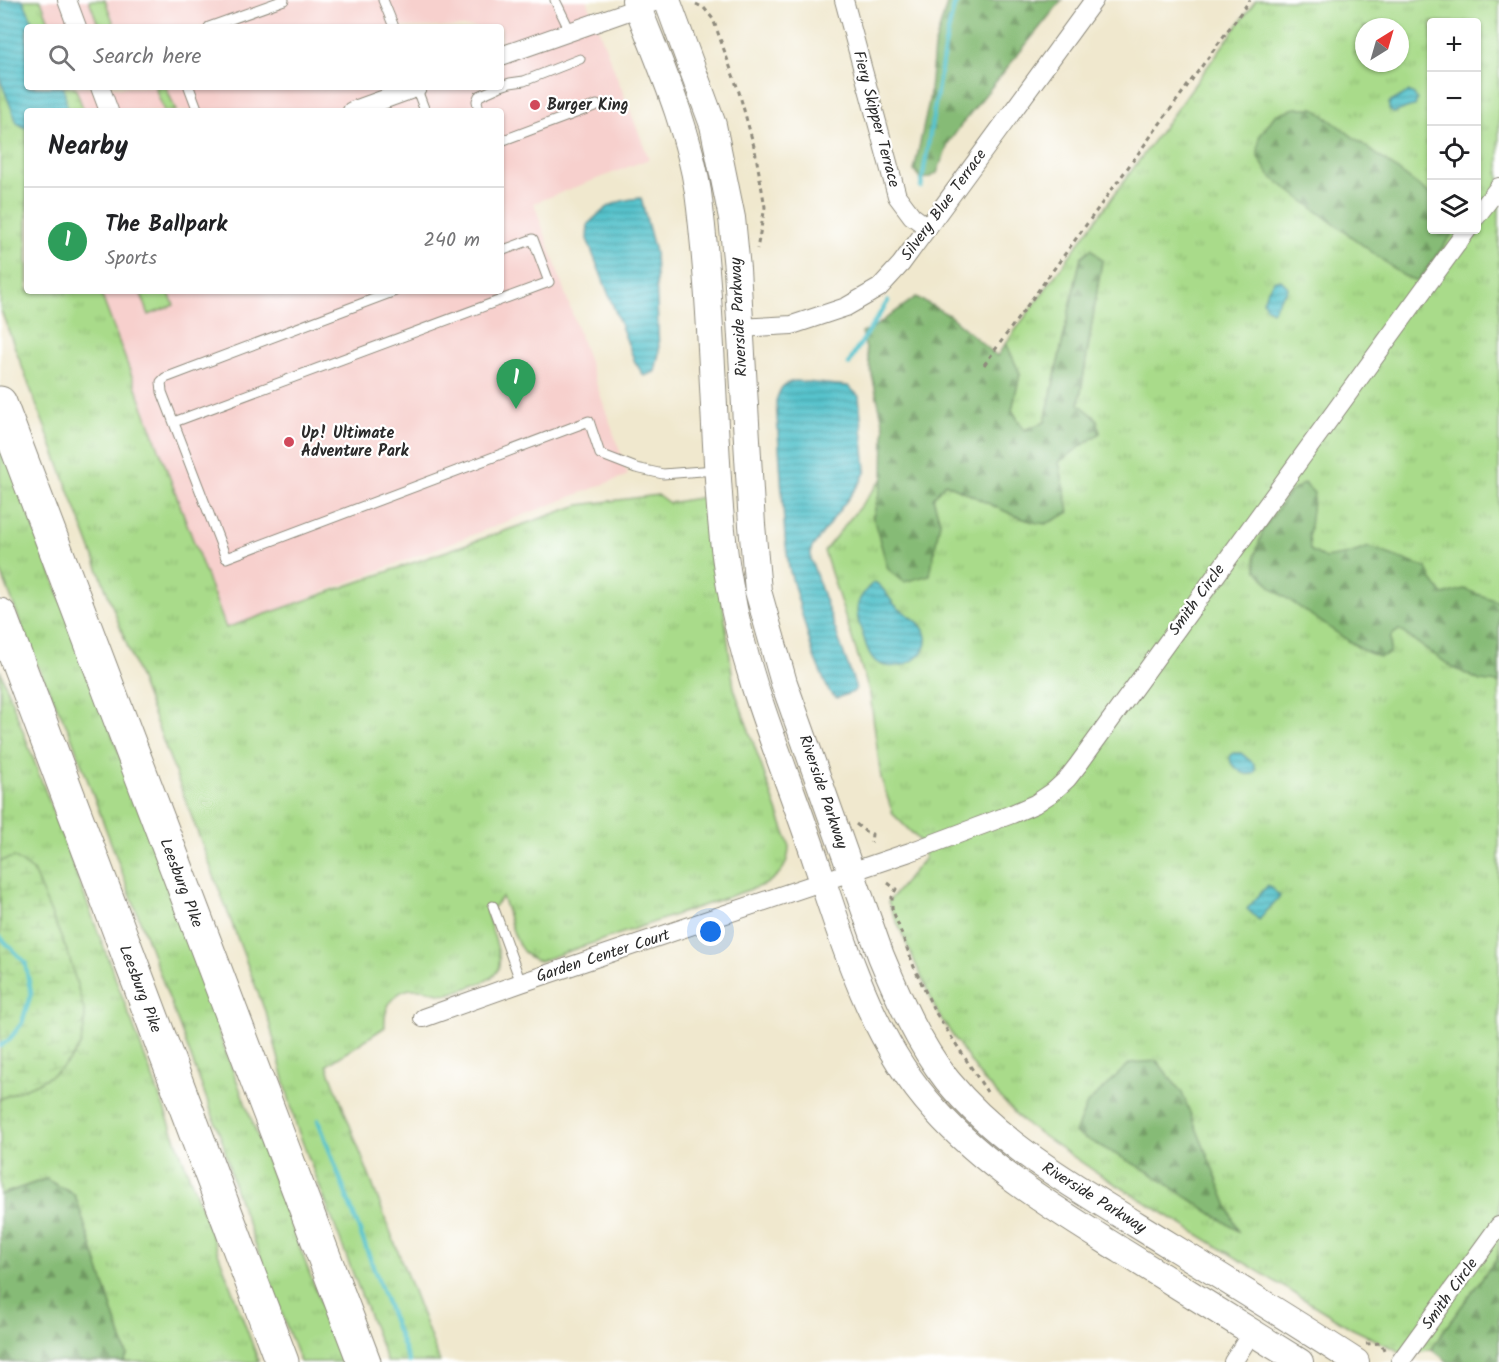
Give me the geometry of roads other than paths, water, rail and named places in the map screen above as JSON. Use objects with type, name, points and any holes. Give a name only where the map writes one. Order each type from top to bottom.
[{"type":"highway","name":"Leesburg PIke","points":[[0,403],[364,1362]]},
{"type":"highway","name":"Leesburg Pike","points":[[0,615],[282,1362]]},
{"type":"main road","name":"Riverside Parkway","points":[[668,0],[704,98],[721,159],[732,218],[758,591],[784,683],[881,956],[922,1044],[946,1078],[970,1106],[1023,1153],[1358,1351]]},
{"type":"main road","name":"Riverside Parkway","points":[[644,3],[684,134],[697,188],[711,340],[717,470],[725,560],[740,637],[761,705],[853,972],[872,1015],[891,1049],[932,1107],[980,1155],[1020,1186],[1300,1362]]},
{"type":"street","points":[[67,0],[76,24]]},
{"type":"street","name":"Fiery Skipper Terrace","points":[[844,0],[897,196],[912,216],[927,227]]},
{"type":"street","name":"Silvery Blue Terrace","points":[[740,328],[792,325],[824,316],[864,298],[879,288],[901,264],[1094,0]]},
{"type":"street","points":[[504,55],[571,33],[644,3]]},
{"type":"street","points":[[100,90],[108,108]]},
{"type":"street","points":[[360,108],[409,90]]},
{"type":"street","points":[[1481,210],[1499,187]]},
{"type":"street","name":"Smith Circle","points":[[851,871],[910,852],[1035,804],[1067,779],[1464,234]]},
{"type":"street","name":"Garden Center Court","points":[[423,1018],[851,871]]},
{"type":"street","name":"Smith Circle","points":[[1393,1357],[1499,1226]]},
{"type":"street","points":[[1233,1362],[1252,1332]]},
{"type":"lane","points":[[217,24],[284,0]]},
{"type":"lane","points":[[384,0],[393,24]]},
{"type":"lane","points":[[555,0],[571,33]]},
{"type":"lane","points":[[504,85],[524,81],[580,59]]},
{"type":"lane","points":[[190,90],[197,108]]},
{"type":"lane","points":[[418,90],[424,108]]},
{"type":"lane","points":[[478,108],[479,96],[493,90]]},
{"type":"lane","points":[[504,140],[597,105]]},
{"type":"lane","points":[[174,422],[549,282],[533,238],[504,250]]},
{"type":"lane","points":[[387,294],[165,378],[161,382],[162,392],[226,558],[589,421],[600,454],[636,468],[663,474],[717,470]]},
{"type":"lane","points":[[494,906],[521,983]]},
{"type":"water","points":[[0,0],[23,0],[34,24],[24,24],[24,90],[64,90],[67,106],[66,108],[24,108],[24,127],[17,123],[0,79]]},
{"type":"water","points":[[1408,92],[1417,100],[1415,106],[1393,113],[1389,109],[1389,103]]},
{"type":"water","points":[[641,198],[655,252],[659,353],[655,372],[644,376],[635,362],[587,239],[588,224],[606,208],[624,200]]},
{"type":"water","points":[[1275,280],[1281,280],[1288,287],[1272,311],[1263,301]]},
{"type":"water","points":[[795,381],[848,386],[859,396],[866,470],[861,481],[811,549],[811,560],[856,688],[853,692],[837,698],[831,694],[826,685],[813,654],[789,568],[785,538],[776,401],[782,387]]},
{"type":"water","points":[[874,582],[883,589],[895,605],[920,624],[925,633],[924,649],[919,656],[903,665],[886,666],[878,663],[866,646],[857,607],[864,592]]},
{"type":"water","points":[[1233,753],[1241,753],[1254,764],[1256,769],[1254,773],[1244,773],[1236,768],[1231,763],[1230,757]]},
{"type":"water","points":[[1268,885],[1280,896],[1259,920],[1247,909]]},
{"type":"waterway","points":[[921,187],[945,45],[954,6],[958,0]]},
{"type":"waterway","points":[[849,364],[888,301]]},
{"type":"waterway","points":[[0,937],[25,962],[31,993],[22,1023],[9,1040],[0,1046]]},
{"type":"waterway","points":[[318,1120],[409,1362]]},
{"type":"place","name":"Burger King","points":[[535,105]]},
{"type":"place","name":"The Ballpark","points":[[516,409]]},
{"type":"place","name":"Up! Ultimate Adventure Park","points":[[289,442]]}]
